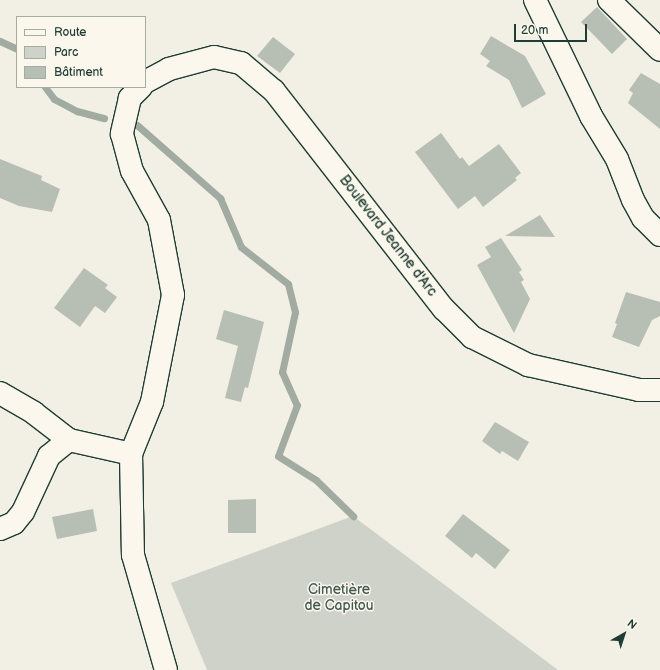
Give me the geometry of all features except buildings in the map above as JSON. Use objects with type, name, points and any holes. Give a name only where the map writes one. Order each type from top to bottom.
[{"type":"street","points":[[535,0],[588,110],[617,159],[633,200],[643,218],[660,235]]},
{"type":"street","points":[[609,0],[660,50]]},
{"type":"street","name":"Boulevard Jeanne d'Arc","points":[[146,81],[169,69],[214,58],[241,63],[274,91],[444,309],[472,337],[528,365],[639,390],[660,390]]},
{"type":"street","points":[[140,88],[130,98],[122,134],[132,171],[160,220],[173,295],[152,402],[131,454],[132,555],[166,670]]},
{"type":"street","points":[[0,393],[34,413],[69,440],[131,454]]},
{"type":"street","points":[[0,529],[14,523],[23,512],[49,456],[69,440]]},
{"type":"green space","name":"Cimetière de Capitou","points":[[353,516],[558,670],[207,670],[171,583]]},
{"type":"waterway","points":[[0,41],[16,49]]},
{"type":"waterway","points":[[46,88],[54,99],[77,111],[104,118]]},
{"type":"waterway","points":[[137,125],[220,198],[241,247],[288,284],[295,312],[282,372],[297,405],[278,456],[316,480],[353,516]]}]
